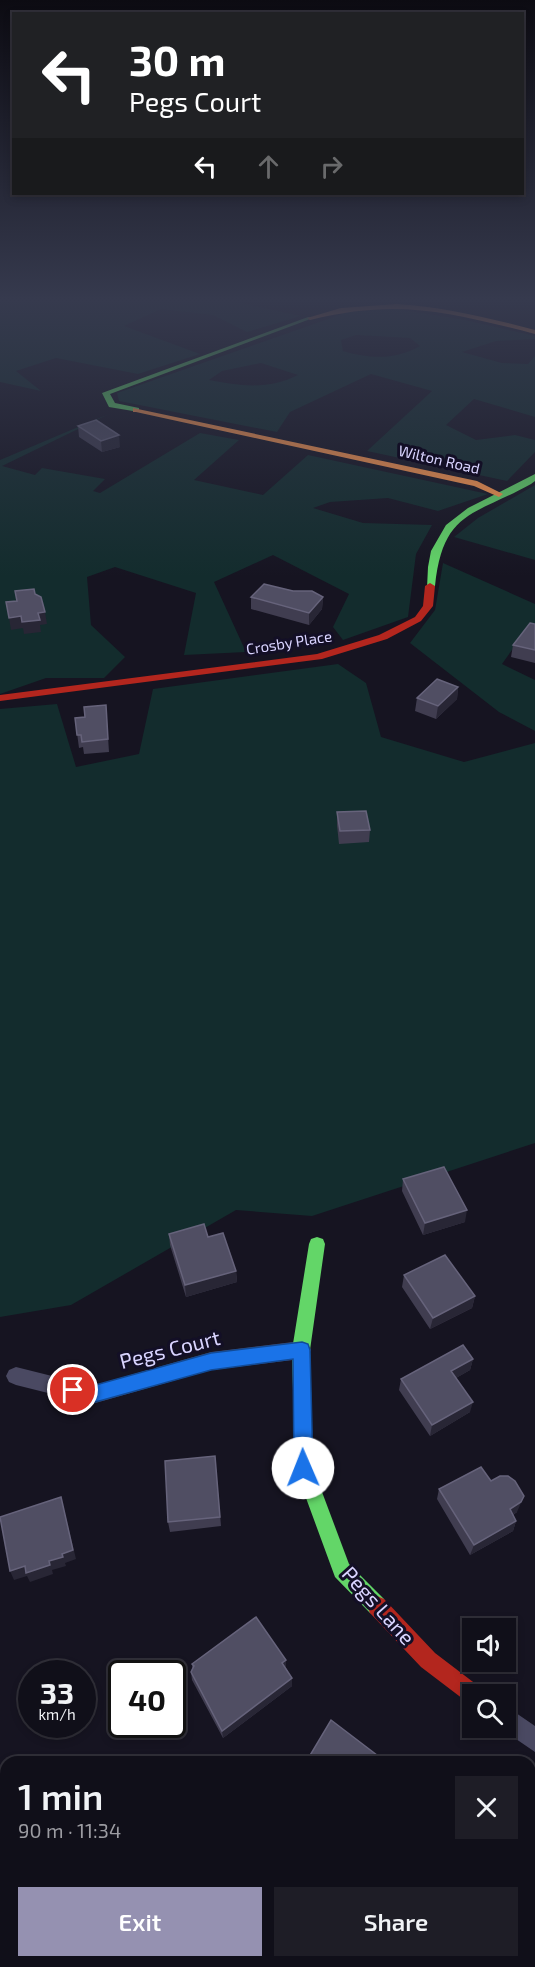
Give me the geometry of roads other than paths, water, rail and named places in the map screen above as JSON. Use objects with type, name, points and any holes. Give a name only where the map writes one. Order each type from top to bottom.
[{"type":"street","name":"Wilton Road","points":[[107,393],[112,405],[477,484],[499,494],[531,481],[535,477]]},
{"type":"street","name":"Crosby Place","points":[[0,698],[318,657],[383,637],[418,619],[428,606],[431,569],[438,541],[451,522],[474,506],[499,494]]},
{"type":"street","name":"Pegs Lane","points":[[317,1244],[302,1350],[303,1468],[342,1570],[428,1660],[462,1686]]},
{"type":"street","name":"Pegs Court","points":[[16,1376],[92,1395],[211,1361],[302,1350]]},
{"type":"street","points":[[516,1726],[535,1740]]}]
